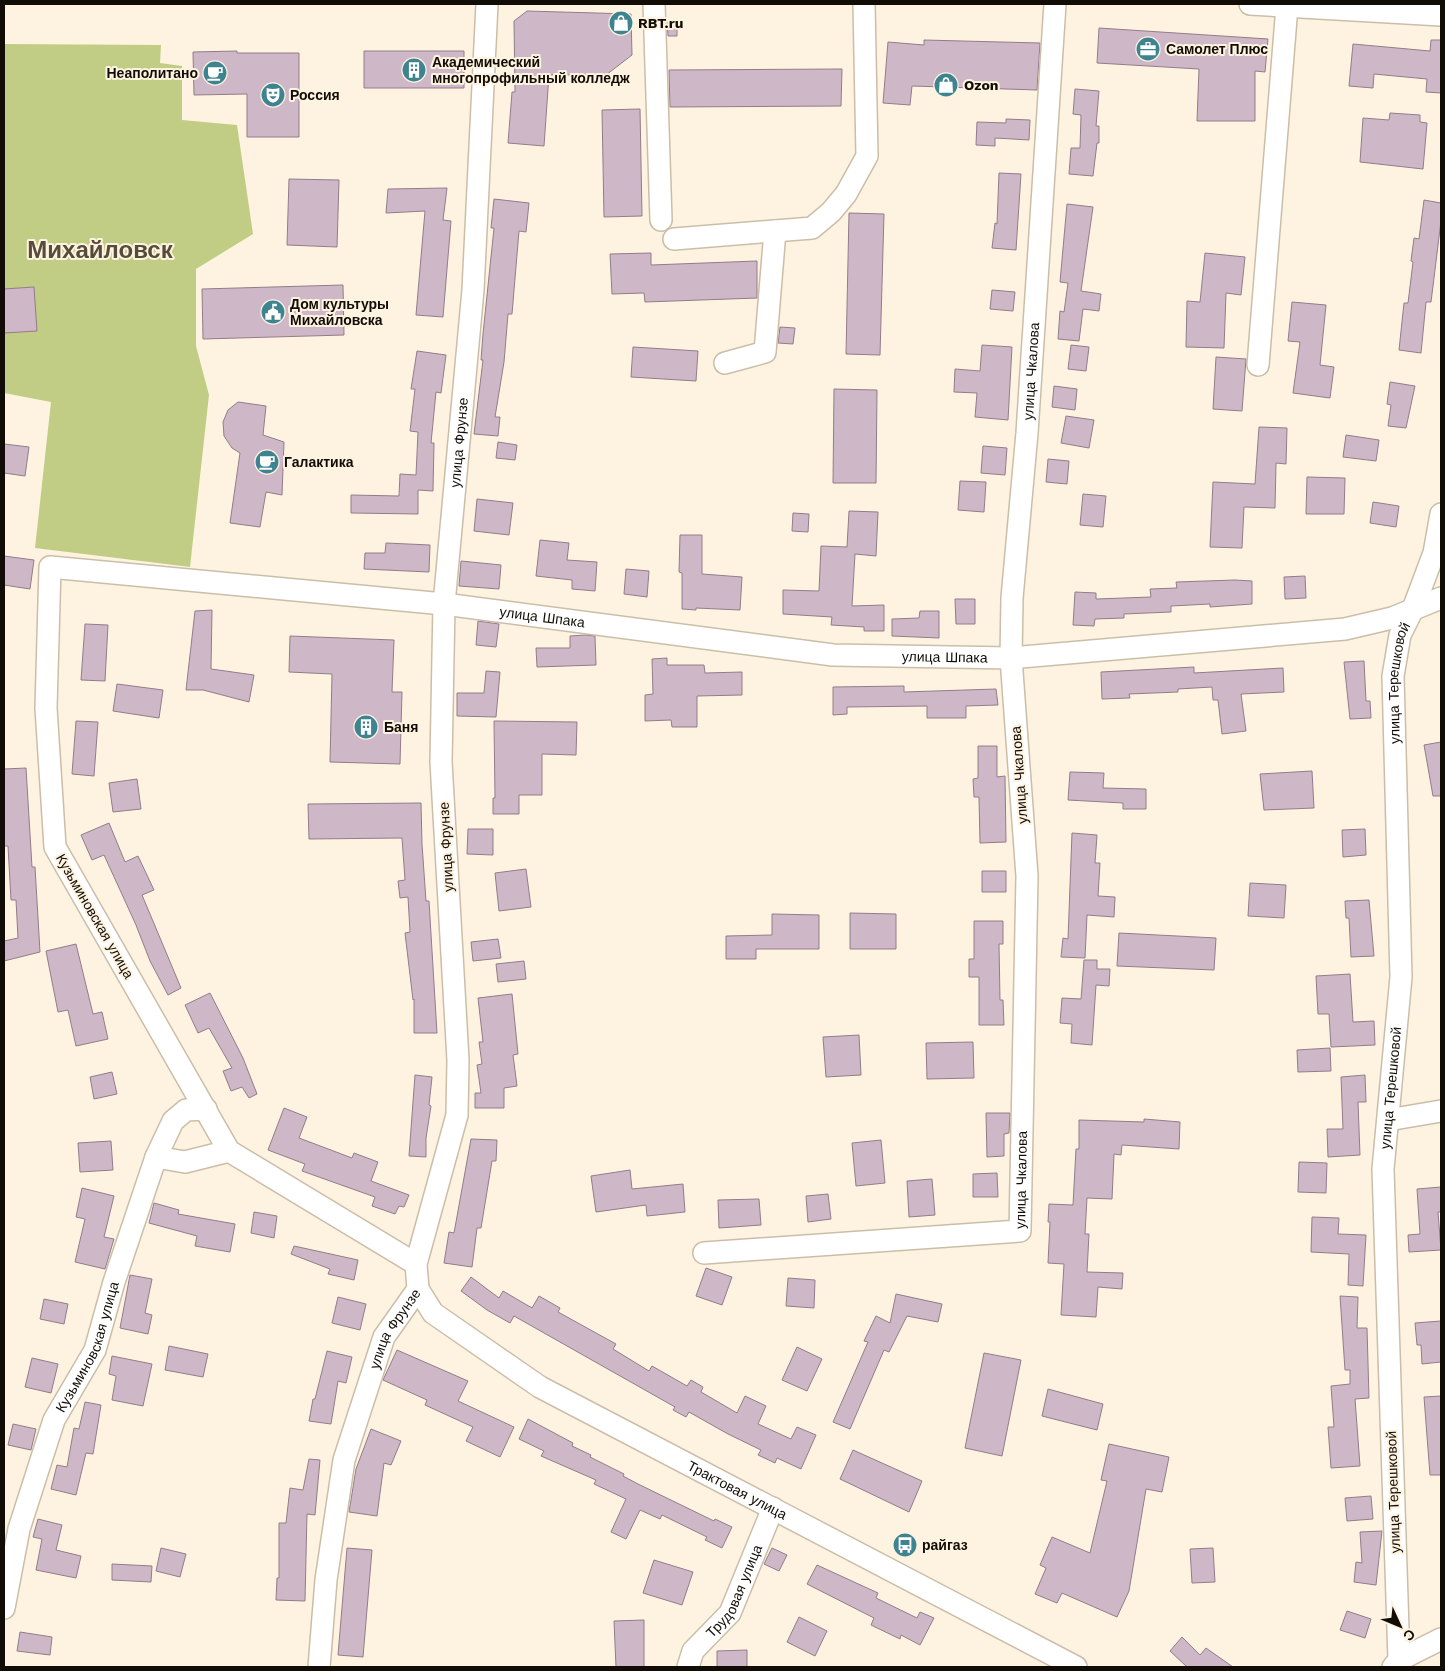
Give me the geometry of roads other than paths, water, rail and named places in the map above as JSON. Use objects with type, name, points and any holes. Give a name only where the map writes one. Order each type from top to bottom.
[{"type":"street","name":"улица Фрунзе","points":[[319,1667],[326,1580],[344,1460],[384,1337],[418,1289],[416,1264],[457,1115],[458,1060],[441,762],[444,604],[473,290],[487,4]]},
{"type":"street","points":[[654,4],[661,220]]},
{"type":"street","points":[[674,239],[812,228],[831,212],[846,194],[867,156],[864,4]]},
{"type":"street","name":"улица Чкалова","points":[[704,1253],[1020,1231],[1026,876],[1011,658],[1012,598],[1028,423],[1055,4]]},
{"type":"street","points":[[1250,4],[1441,15]]},
{"type":"street","points":[[1258,365],[1287,6]]},
{"type":"street","points":[[725,363],[765,352],[774,231]]},
{"type":"street","name":"улица Терешковой","points":[[1396,1663],[1383,1169],[1401,977],[1394,676],[1400,636],[1413,609],[1434,554],[1441,514]]},
{"type":"street","name":"улица Шпака","points":[[50,567],[444,604],[833,655],[1011,658],[1344,629],[1392,618],[1441,598]]},
{"type":"street","name":"Кузьминовская улица","points":[[50,567],[46,708],[55,847],[229,1151]]},
{"type":"street","name":"Кузьминовская улица","points":[[4,1608],[18,1529],[54,1420],[95,1350],[114,1282],[156,1157],[173,1122],[186,1110],[206,1109]]},
{"type":"street","points":[[1388,1120],[1441,1111]]},
{"type":"street","points":[[156,1157],[185,1162],[229,1151],[416,1264]]},
{"type":"street","name":"Трактовая улица","points":[[418,1289],[433,1313],[540,1387],[1076,1667]]},
{"type":"street","name":"Трудовая улица","points":[[688,1667],[693,1651],[730,1613],[773,1508]]},
{"type":"street","points":[[1396,1663],[1441,1639]]},
{"type":"place","name":"RBT.ru","points":[[621,23]]},
{"type":"place","name":"Самолет Плюс","points":[[1148,49]]},
{"type":"place","name":"Академический многопрофильный колледж","points":[[414,70]]},
{"type":"place","name":"Неаполитано","points":[[215,73]]},
{"type":"place","name":"Ozon","points":[[946,85]]},
{"type":"place","name":"Россия","points":[[273,95]]},
{"type":"place","name":"Дом культуры Михайловска","points":[[273,312]]},
{"type":"place","name":"Галактика","points":[[267,462]]},
{"type":"place","name":"Баня","points":[[366,727]]},
{"type":"place","name":"райгаз","points":[[905,1545]]},
{"type":"district","name":"Михайловск","points":[[100,250]]}]
